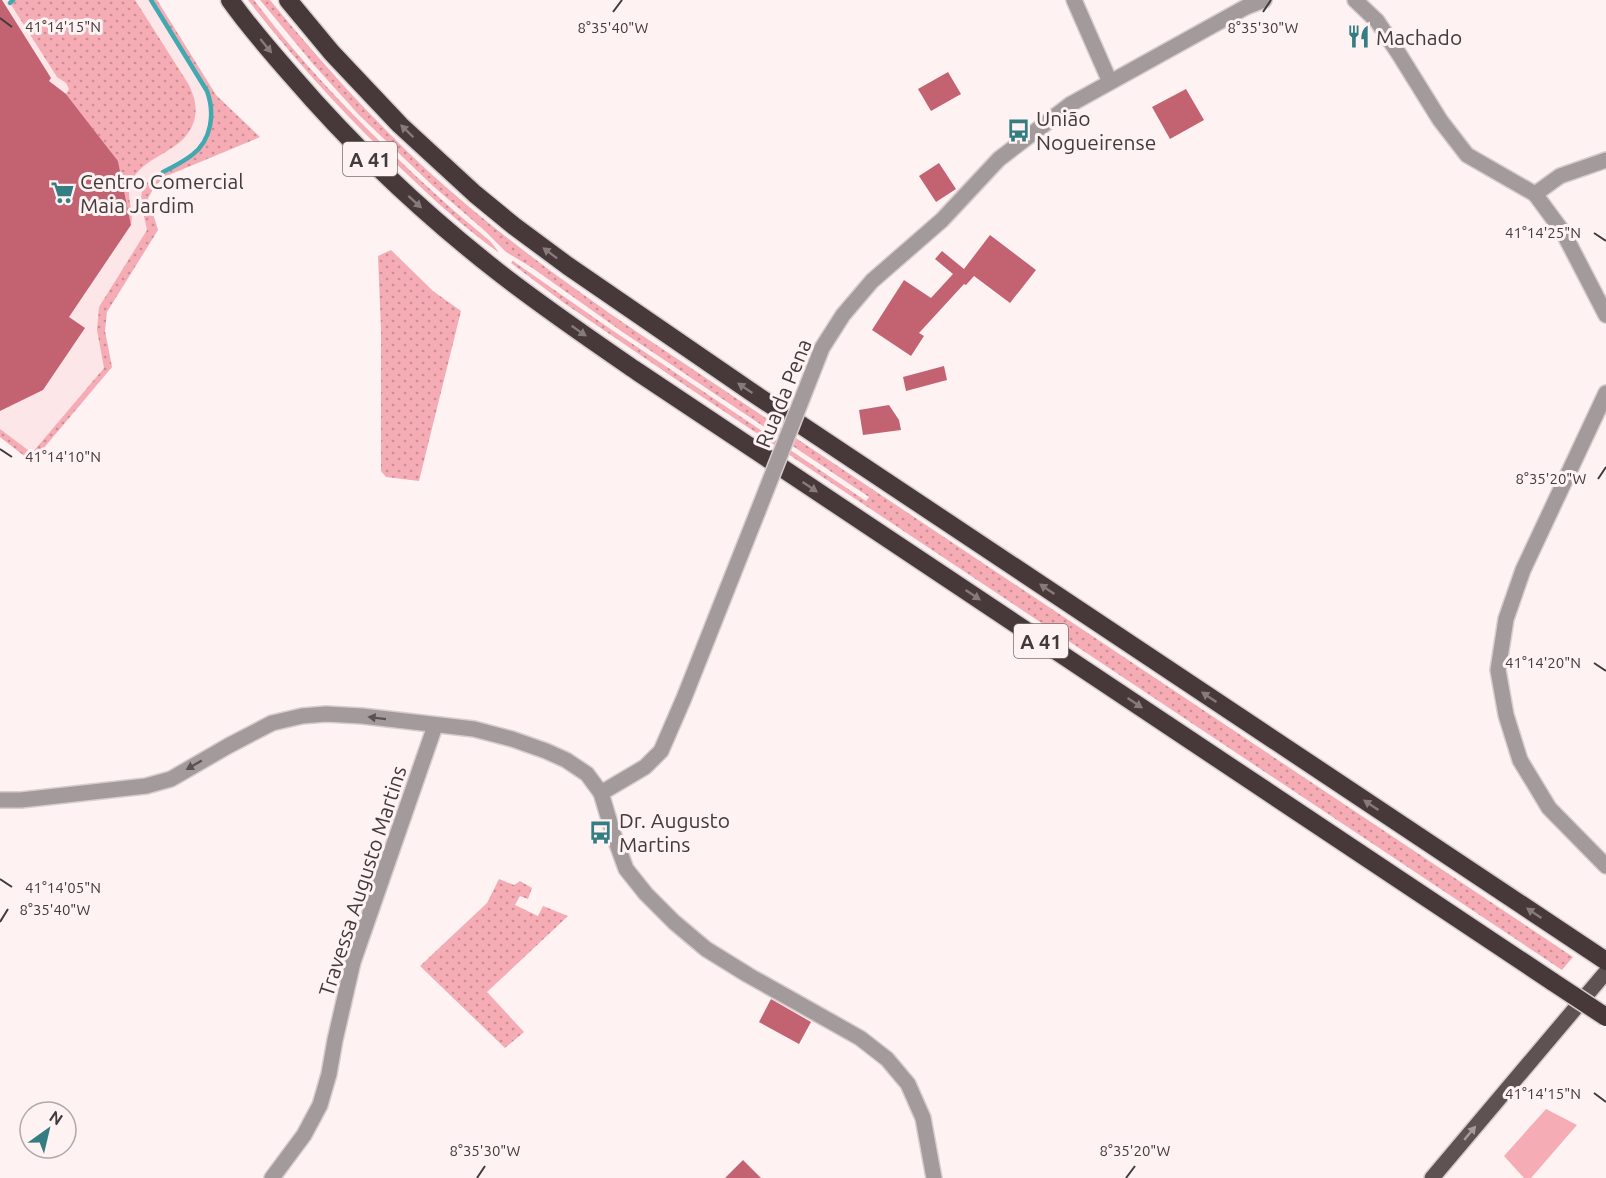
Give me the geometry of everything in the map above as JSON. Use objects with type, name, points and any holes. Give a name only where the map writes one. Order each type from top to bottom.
[{"type":"highway","name":"A 41","points":[[230,0],[268,49],[339,129],[453,236],[531,297],[638,372],[1606,1017]]},
{"type":"highway","name":"A 41","points":[[288,0],[332,53],[408,132],[514,226],[568,266],[750,391],[1606,962]]},
{"type":"main road","points":[[1432,1178],[1606,972]]},
{"type":"street","points":[[1074,0],[1110,82]]},
{"type":"street","name":"Rua da Pena","points":[[601,793],[645,767],[661,751],[671,731],[822,348],[843,315],[872,281],[942,220],[999,159],[1071,104],[1246,7],[1264,0]]},
{"type":"street","points":[[1355,0],[1377,21],[1440,120],[1467,155],[1535,194],[1563,232],[1606,315]]},
{"type":"street","points":[[1535,194],[1560,176],[1606,159]]},
{"type":"street","points":[[1606,393],[1523,570],[1506,619],[1498,670],[1506,715],[1520,760],[1549,808],[1606,866]]},
{"type":"street","points":[[0,800],[21,800],[146,786],[171,779],[272,723],[302,716],[326,714],[362,716],[474,729],[546,751],[566,760],[587,774],[601,793],[626,868],[646,894],[674,922],[706,949],[860,1038],[887,1059],[908,1084],[922,1118],[934,1178]]},
{"type":"street","name":"Travessa Augusto Martins","points":[[272,1178],[304,1135],[320,1105],[353,962],[435,726]]},
{"type":"shaded area","points":[[0,0],[157,0],[216,95],[260,137],[164,177],[155,186],[148,198],[158,230],[107,312],[105,331],[112,367],[32,462],[0,437]]},
{"type":"shaded area","points":[[13,0],[135,0],[189,85],[195,102],[194,121],[182,140],[147,164],[132,180],[129,191],[131,225],[118,161],[66,94],[69,89],[66,83],[57,77],[10,3]]},
{"type":"shaded area","points":[[151,0],[157,0],[216,95],[260,137],[164,177],[155,186],[148,198],[158,230],[107,312],[105,331],[112,367],[32,462],[0,437],[0,429],[32,453],[104,368],[97,330],[99,307],[147,230],[142,204],[143,189],[152,178],[193,155],[209,131],[211,107],[207,91]]},
{"type":"shaded area","points":[[248,0],[254,0],[297,53],[367,128],[447,205],[490,241],[498,252],[440,205],[365,134],[305,69]]},
{"type":"shaded area","points":[[260,0],[270,0],[346,88],[428,171],[478,214],[556,275],[637,332],[1573,957],[1562,970],[564,303],[511,263],[513,261],[866,501],[869,497],[506,252],[359,115]]},
{"type":"shaded area","points":[[391,250],[433,291],[461,311],[419,481],[386,477],[381,471],[381,329],[378,256]]},
{"type":"shaded area","points":[[499,879],[514,885],[520,881],[532,888],[528,899],[520,896],[515,905],[538,916],[543,906],[568,916],[487,992],[524,1032],[505,1048],[420,966],[487,903]]},
{"type":"shaded area","points":[[1546,1109],[1577,1125],[1531,1178],[1524,1178],[1504,1156]]},
{"type":"building","name":"Centro Comercial Maia Jardim","points":[[0,0],[51,78],[49,81],[66,94],[118,161],[131,225],[69,317],[85,328],[43,390],[0,411]]},
{"type":"building","points":[[948,72],[961,94],[931,111],[918,89]]},
{"type":"building","points":[[1186,89],[1204,120],[1170,139],[1152,107]]},
{"type":"building","points":[[939,163],[956,189],[936,202],[919,176]]},
{"type":"building","points":[[990,235],[1036,270],[1010,303],[974,276],[919,333],[924,336],[911,356],[872,330],[904,280],[931,298],[953,274],[935,259],[942,251],[964,269]]},
{"type":"building","points":[[944,366],[947,380],[906,391],[903,377]]},
{"type":"building","points":[[889,405],[899,420],[901,430],[863,435],[859,410]]},
{"type":"building","points":[[771,999],[811,1022],[799,1044],[759,1022]]},
{"type":"building","points":[[743,1160],[761,1178],[725,1178]]},
{"type":"waterway","points":[[10,3],[13,0]]},
{"type":"waterway","points":[[151,0],[207,91],[211,108],[208,134],[199,149],[163,172]]},
{"type":"place","name":"Machado","points":[[1358,37]]},
{"type":"place","name":"União Nogueirense","points":[[1018,130]]},
{"type":"place","name":"Centro Comercial Maia Jardim","points":[[62,193]]},
{"type":"place","name":"Dr. Augusto Martins","points":[[601,832]]}]
